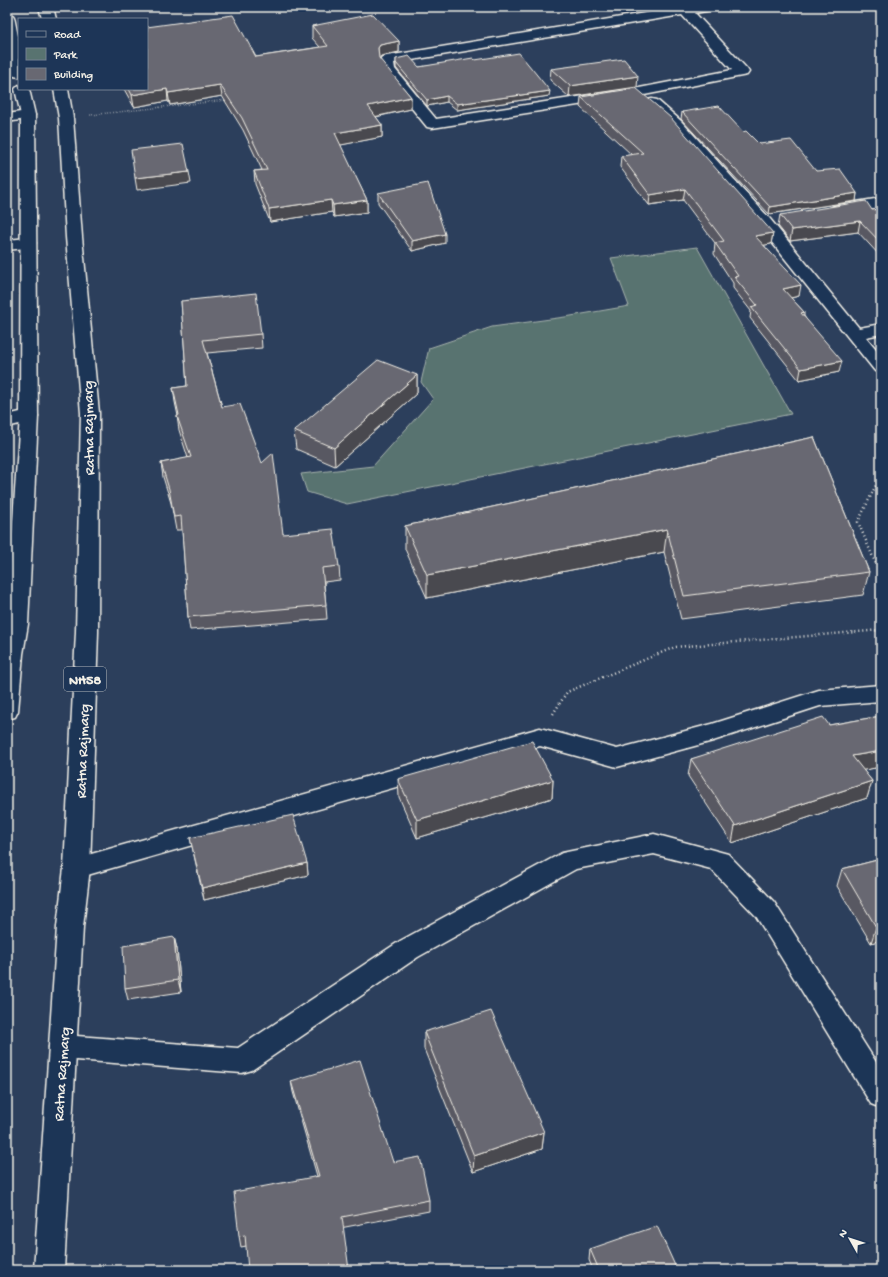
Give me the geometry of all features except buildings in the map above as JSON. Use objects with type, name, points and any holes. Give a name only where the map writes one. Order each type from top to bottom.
[{"type":"main road","points":[[46,7],[49,18]]},
{"type":"main road","points":[[685,10],[742,72],[639,92],[432,124],[388,70],[388,60],[685,10],[706,7]]},
{"type":"main road","points":[[7,17],[18,68]]},
{"type":"main road","points":[[7,711],[12,654],[15,640],[12,624],[29,416],[28,115],[22,90]]},
{"type":"main road","name":"Ratna Rajmarg","points":[[49,1270],[70,927],[78,868],[87,632],[90,413],[74,237],[66,118],[61,90]]},
{"type":"main road","points":[[639,92],[676,124],[772,221],[881,367]]},
{"type":"main road","points":[[7,118],[28,115]]},
{"type":"main road","points":[[826,212],[881,203]]},
{"type":"main road","points":[[7,245],[28,243]]},
{"type":"main road","points":[[856,334],[881,329]]},
{"type":"main road","points":[[7,421],[29,416]]},
{"type":"main road","points":[[78,868],[540,737],[617,758],[713,732],[819,698],[881,693]]},
{"type":"main road","points":[[63,1047],[242,1061],[409,949],[571,860],[654,844],[719,861],[765,909],[881,1095]]},
{"type":"path","points":[[66,118],[230,100]]},
{"type":"path","points":[[881,475],[858,522],[881,576]]},
{"type":"path","points":[[540,737],[567,692],[675,647],[881,630]]},
{"type":"green space","points":[[697,247],[791,414],[347,504],[307,492],[301,474],[373,466],[433,399],[421,382],[429,348],[492,327],[629,306],[611,258]]}]
